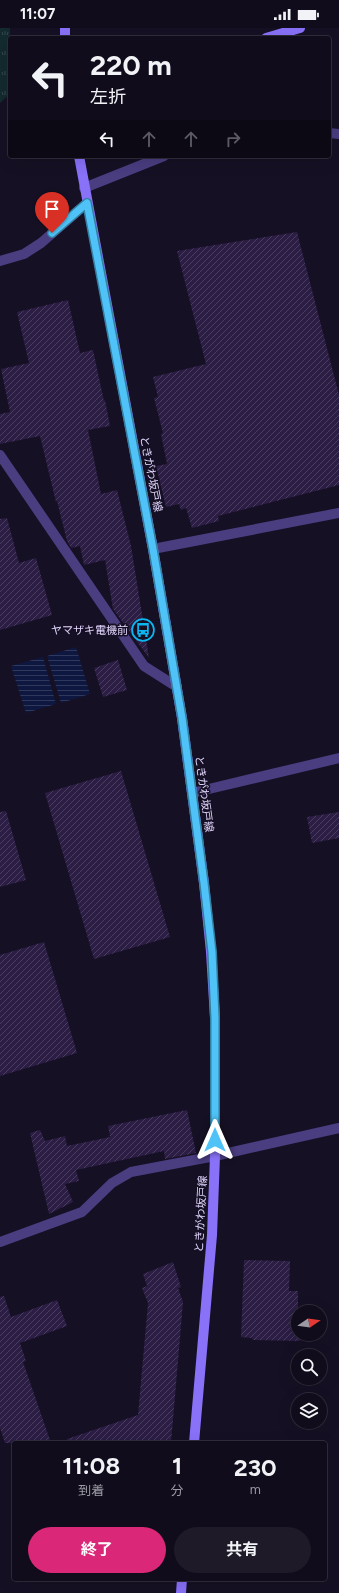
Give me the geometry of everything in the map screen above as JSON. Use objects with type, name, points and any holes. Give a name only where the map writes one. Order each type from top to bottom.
[{"type":"main road","points":[[273,36],[300,28]]},
{"type":"main road","name":"ときがわ坂戸線","points":[[79,158],[153,549],[177,687],[212,952],[215,1018],[215,1156],[212,1235],[194,1441]]},
{"type":"main road","points":[[181,1593],[182,1581]]},
{"type":"street","points":[[84,188],[159,158]]},
{"type":"street","points":[[0,261],[24,254],[41,242],[87,203]]},
{"type":"street","points":[[0,455],[144,666],[177,687]]},
{"type":"street","points":[[153,549],[339,514]]},
{"type":"street","points":[[192,793],[339,758]]},
{"type":"street","points":[[0,1242],[82,1212],[112,1183],[131,1172],[215,1156],[339,1128]]},
{"type":"green space","points":[[0,28],[10,28],[10,36],[8,36],[8,96],[0,103]]},
{"type":"water","points":[[76,647],[90,694],[61,703],[47,656]]},
{"type":"water","points":[[43,657],[56,704],[26,713],[11,666]]},
{"type":"building","points":[[297,232],[339,395],[339,485],[218,516],[219,521],[192,528],[186,508],[181,510],[179,504],[166,507],[156,466],[167,464],[161,434],[163,433],[154,398],[158,397],[153,377],[206,364],[177,251]]},
{"type":"building","points":[[68,300],[80,353],[93,350],[104,401],[105,400],[110,426],[88,430],[101,494],[117,490],[131,546],[149,658],[113,609],[105,560],[84,565],[80,546],[71,548],[67,541],[40,436],[0,444],[0,414],[10,412],[1,369],[29,363],[17,312]]},
{"type":"building","points":[[7,518],[19,563],[36,558],[52,615],[0,630],[0,519]]},
{"type":"building","points":[[118,660],[127,690],[103,697],[94,668]]},
{"type":"building","points":[[121,771],[170,937],[94,959],[45,793]]},
{"type":"building","points":[[6,811],[26,880],[0,887],[0,812]]},
{"type":"building","points":[[339,812],[339,838],[312,843],[307,817]]},
{"type":"building","points":[[44,942],[77,1053],[0,1076],[0,955]]},
{"type":"building","points":[[187,1110],[196,1153],[165,1159],[164,1151],[76,1170],[79,1181],[65,1184],[73,1202],[49,1214],[30,1133],[40,1130],[45,1141],[65,1136],[67,1146],[110,1137],[108,1126]]},
{"type":"building","points":[[244,1260],[290,1261],[289,1291],[298,1291],[298,1305],[291,1305],[291,1341],[253,1340],[252,1338],[241,1337]]},
{"type":"building","points":[[173,1262],[181,1287],[178,1288],[183,1302],[171,1441],[67,1441],[67,1439],[138,1415],[148,1303],[142,1288],[147,1286],[143,1274]]},
{"type":"building","points":[[4,1296],[11,1317],[57,1300],[67,1326],[20,1343],[26,1361],[23,1362],[50,1441],[12,1441],[12,1443],[5,1443],[0,1428],[0,1297]]},
{"type":"place","name":"ヤマザキ電機前","points":[[143,630]]},
{"type":"route","points":[[52,233],[87,203],[153,549],[182,718],[212,952],[215,1018],[215,1140]]}]
